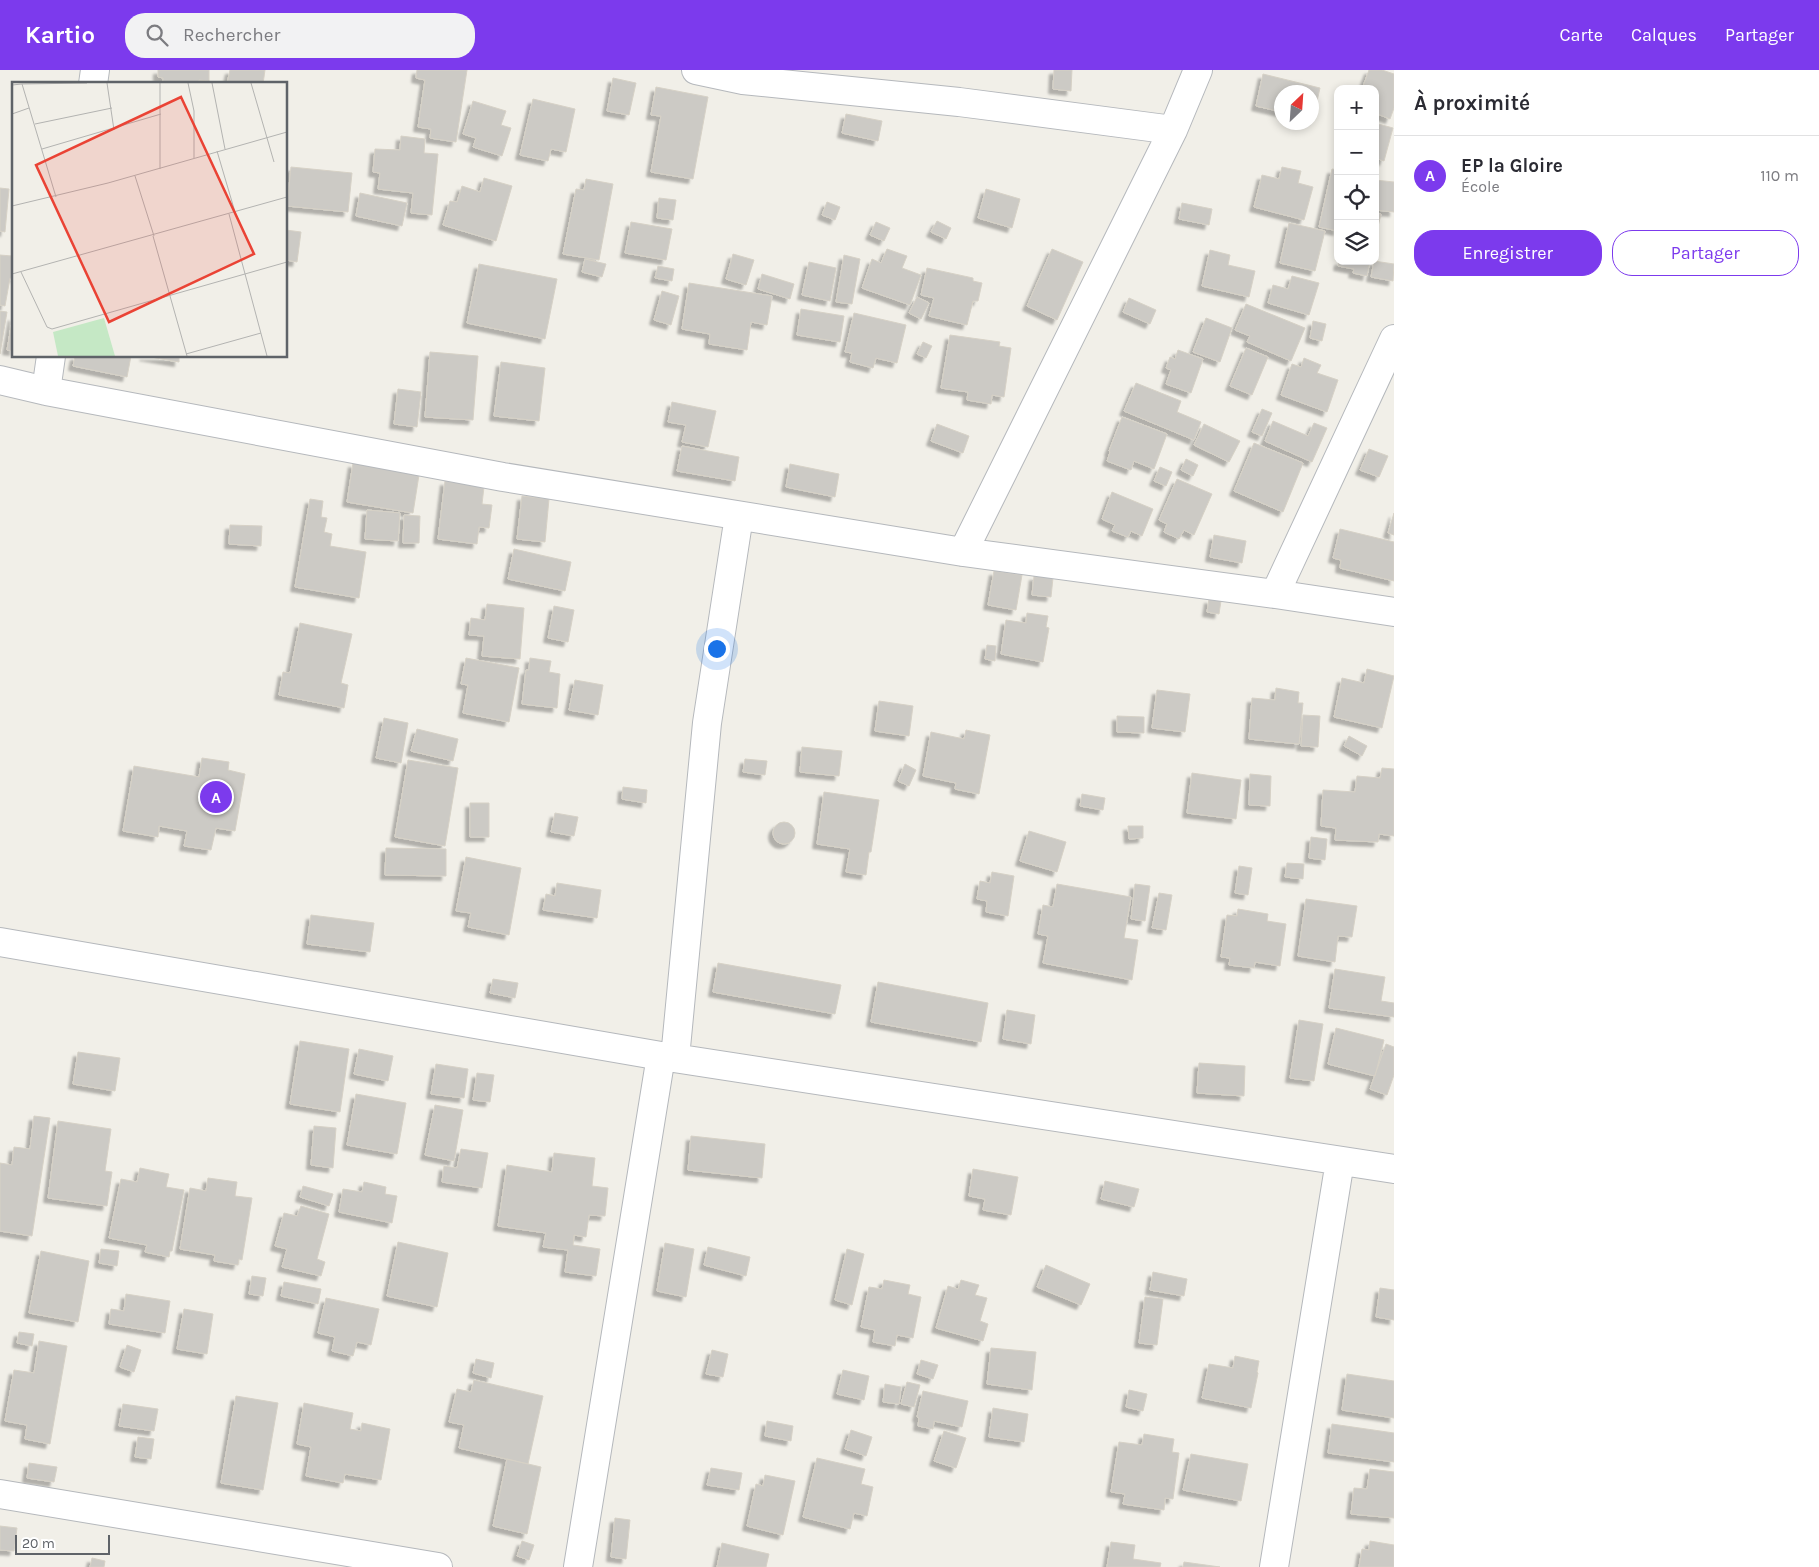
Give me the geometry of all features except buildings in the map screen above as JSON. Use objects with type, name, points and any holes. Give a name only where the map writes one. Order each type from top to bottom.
[{"type":"street","points":[[696,70],[1173,130]]},
{"type":"street","points":[[963,552],[1173,130],[1198,70]]},
{"type":"street","points":[[1275,594],[1394,339]]},
{"type":"street","points":[[46,391],[51,358]]},
{"type":"street","points":[[0,380],[46,391],[503,477],[963,552],[1394,612]]},
{"type":"street","points":[[578,1567],[668,1057],[707,723],[740,516]]},
{"type":"street","points":[[0,942],[668,1057],[1394,1169]]},
{"type":"street","points":[[1274,1567],[1340,1161]]},
{"type":"street","points":[[0,1494],[438,1567]]},
{"type":"place","name":"EP la Gloire","points":[[216,797]]}]
